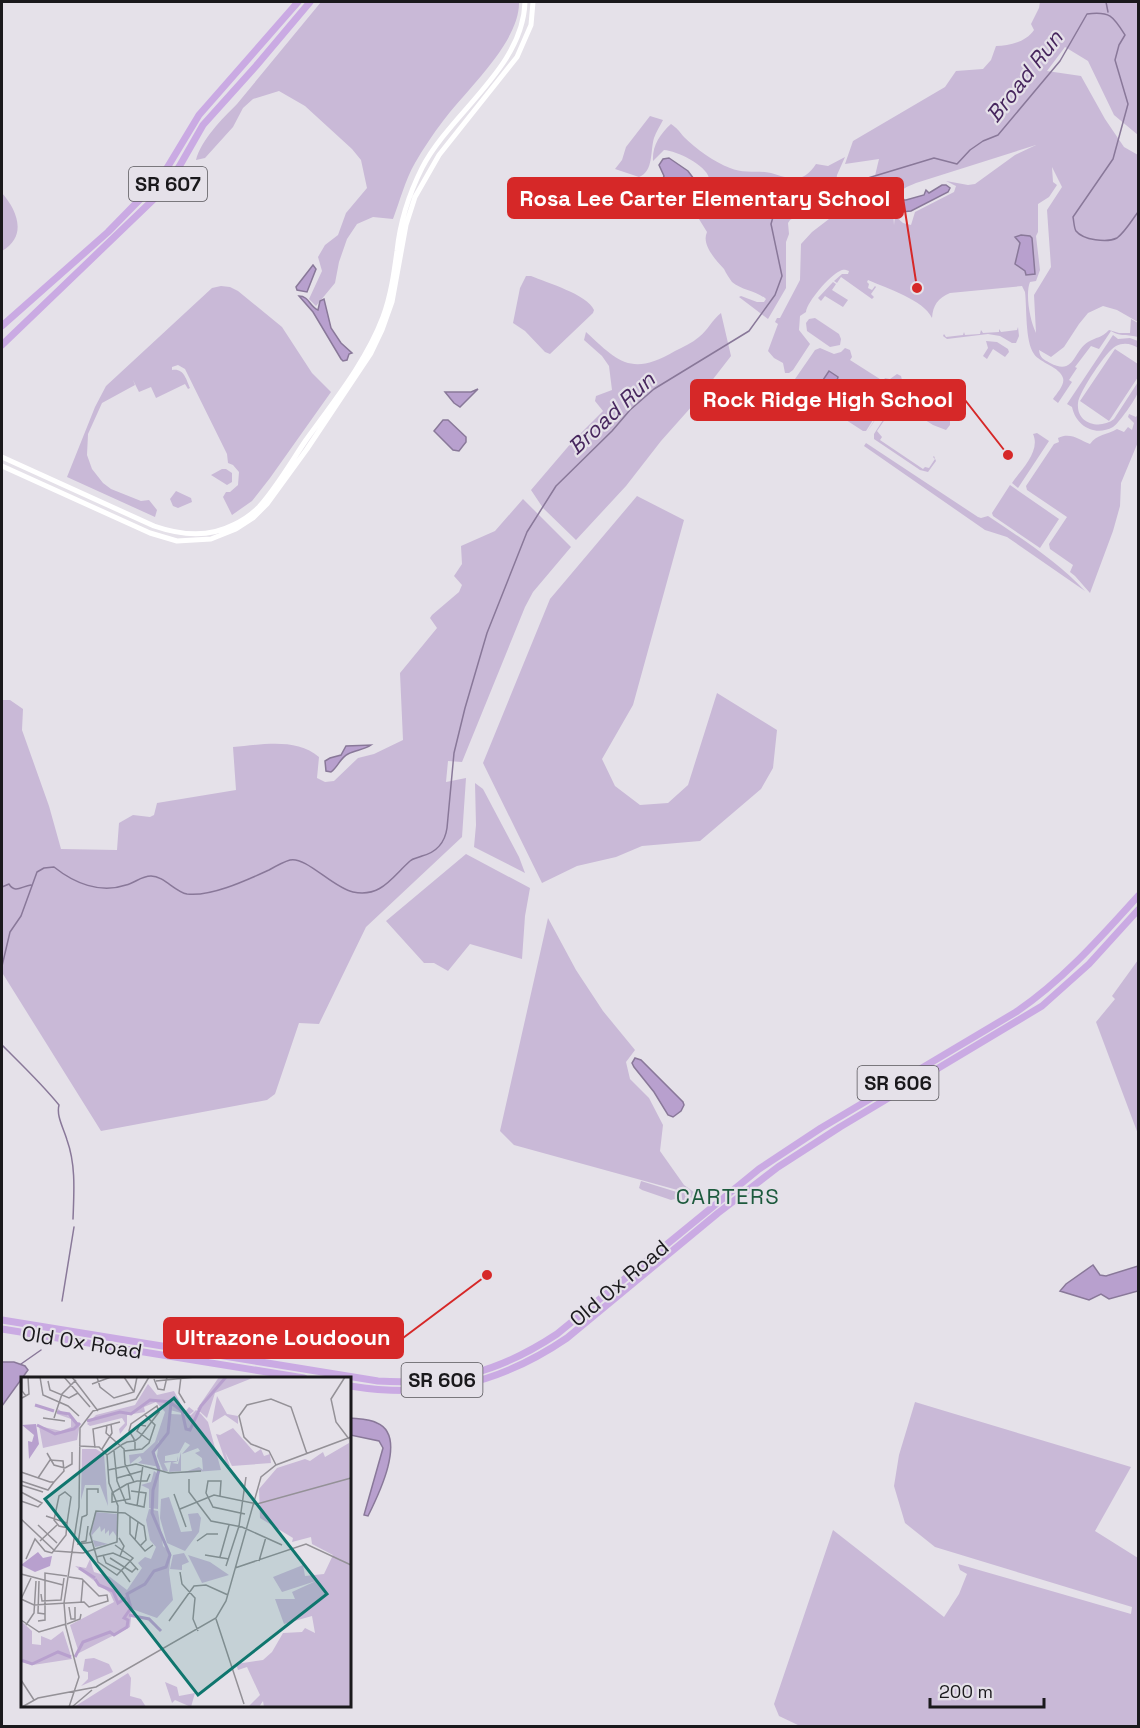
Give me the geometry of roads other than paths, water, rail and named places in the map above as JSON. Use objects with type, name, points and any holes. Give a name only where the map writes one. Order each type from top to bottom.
[{"type":"main road","name":"SR 607","points":[[2,326],[79,259],[152,187],[167,168],[199,115],[298,2]]},
{"type":"main road","name":"SR 607","points":[[2,345],[156,197],[172,177],[203,125],[310,2]]},
{"type":"main road","name":"Old Ox Road","points":[[2,1320],[378,1381],[436,1381],[478,1373],[525,1353],[557,1334],[742,1182],[798,1142],[1016,1012],[1042,994],[1088,951],[1138,896]]},
{"type":"main road","name":"Old Ox Road","points":[[351,1386],[411,1392],[460,1386],[502,1374],[548,1351],[590,1320],[724,1208],[778,1167],[840,1127],[1042,1006],[1089,964],[1138,910]]},
{"type":"main road","name":"Old Ox Road","points":[[2,1329],[298,1377]]},
{"type":"street","points":[[2,457],[171,532],[196,534],[222,531],[240,522],[254,511],[269,494],[311,434],[372,342],[389,297],[403,219],[416,180],[431,153],[511,52],[521,31],[525,2]]},
{"type":"street","points":[[2,466],[167,539],[188,542],[211,539],[236,529],[253,518],[267,504],[307,449],[371,352],[392,302],[406,225],[415,197],[440,155],[521,50],[531,25],[533,2]]},
{"type":"waterway","points":[[1106,2],[1108,12]]},
{"type":"waterway","name":"Broad Run","points":[[2,966],[10,932],[21,916],[37,872],[44,868],[54,867],[79,882],[107,888],[126,885],[151,876],[165,881],[183,893],[197,894],[229,887],[285,862],[296,860],[312,867],[345,889],[363,893],[379,889],[411,860],[436,849],[446,833],[454,753],[487,633],[527,532],[556,486],[630,410],[654,389],[749,331],[775,295],[782,276],[771,224],[773,217],[802,198],[934,158],[957,164],[970,150],[998,135],[1060,61],[1087,14],[1101,13],[1110,16],[1125,35],[1119,45],[1115,60],[1128,104],[1113,159],[1073,217],[1075,228],[1084,237],[1113,240],[1123,233],[1138,212]]},
{"type":"waterway","points":[[2,887],[9,884],[16,889],[31,885]]},
{"type":"waterway","points":[[2,1045],[59,1105],[59,1118],[70,1149],[73,1169],[73,1219]]},
{"type":"waterway","points":[[62,1301],[74,1227]]},
{"type":"waterway","points":[[21,1364],[41,1350]]},
{"type":"place","name":"Rosa Lee Carter Elementary School","points":[[917,288]]},
{"type":"place","name":"Rock Ridge High School","points":[[1008,455]]},
{"type":"place","name":"Ultrazone Loudooun","points":[[487,1275]]},
{"type":"district","name":"CARTERS","points":[[728,1196]]}]
